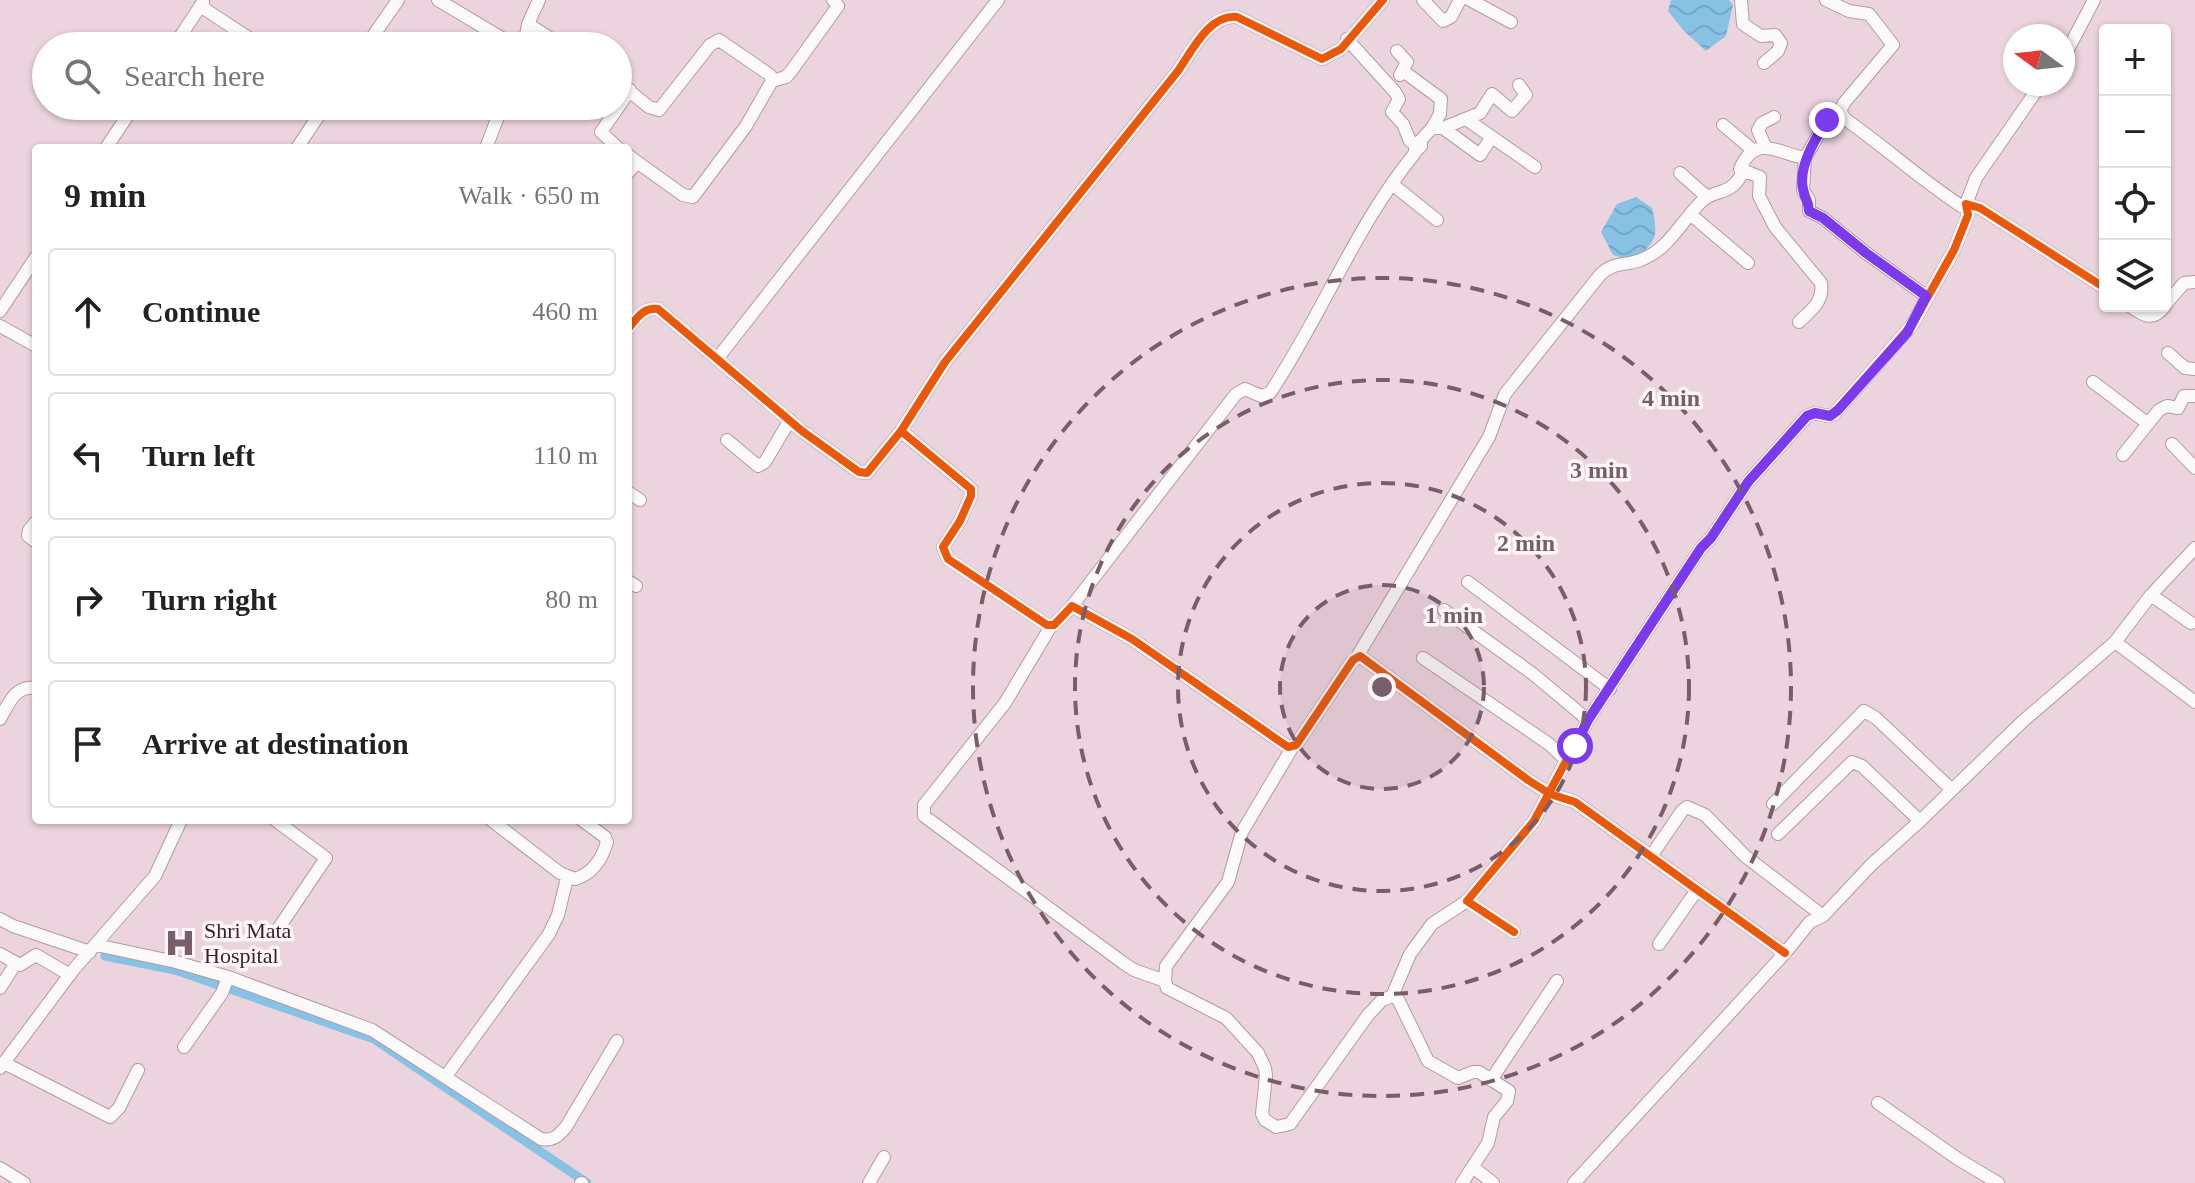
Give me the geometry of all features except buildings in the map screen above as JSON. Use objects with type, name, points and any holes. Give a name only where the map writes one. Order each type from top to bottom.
[{"type":"street","points":[[376,32],[398,0]]},
{"type":"street","points":[[438,0],[492,32]]},
{"type":"street","points":[[527,32],[539,0]]},
{"type":"street","points":[[632,159],[683,195],[693,197],[746,126],[772,81],[786,77],[838,6],[833,0]]},
{"type":"street","points":[[717,359],[998,0]]},
{"type":"street","points":[[632,324],[642,311],[658,309],[790,420],[863,473],[870,471],[901,431],[945,362],[1212,24],[1223,18],[1237,17],[1322,59],[1341,49],[1383,0]]},
{"type":"street","points":[[1423,0],[1443,21],[1451,17],[1460,0]]},
{"type":"street","points":[[1470,0],[1511,22]]},
{"type":"street","points":[[1741,0],[1743,24],[1761,36],[1775,35],[1781,43],[1778,51],[1764,63]]},
{"type":"street","points":[[1826,0],[1849,11],[1869,14],[1893,45],[1840,111],[1827,120],[1805,158],[1803,190],[1809,200],[1809,211],[1823,218],[1926,296]]},
{"type":"street","points":[[2075,36],[2094,0]]},
{"type":"street","points":[[183,32],[202,3],[242,32]]},
{"type":"street","points":[[528,24],[540,32]]},
{"type":"street","points":[[1347,39],[1392,87],[1399,99],[1392,112],[1403,124],[1417,150]]},
{"type":"street","points":[[632,92],[649,107],[659,110],[710,45],[719,40],[770,75],[772,81]]},
{"type":"street","points":[[1392,87],[1407,62],[1397,51]]},
{"type":"street","points":[[1403,71],[1441,99],[1437,128]]},
{"type":"street","points":[[1519,85],[1526,95],[1512,111],[1492,94],[1480,113],[1437,128],[1421,140],[1421,146],[1371,216],[1307,334],[1270,393],[1261,396],[1245,389],[1236,394],[1072,606],[1051,626],[1016,687],[975,744],[924,805],[924,816],[1122,962],[1134,970],[1165,981],[1173,993],[1226,1018],[1258,1053],[1265,1068],[1262,1114],[1276,1127],[1290,1124],[1368,1015],[1382,1000],[1393,994],[1410,954],[1432,924],[1467,901],[1526,833],[1588,720],[1748,482],[1807,416],[1815,413],[1830,416],[1838,410],[1907,333],[1959,240],[1968,215],[1966,204],[1976,178],[2033,96]]},
{"type":"street","points":[[1840,111],[1845,119],[1896,155],[1926,183],[1961,206],[1966,204],[1980,208],[2099,284]]},
{"type":"street","points":[[1740,169],[1760,148],[1759,127],[1765,120],[1774,117]]},
{"type":"street","points":[[1466,119],[1535,167]]},
{"type":"street","points":[[109,144],[125,120]]},
{"type":"street","points":[[300,144],[316,120]]},
{"type":"street","points":[[488,144],[497,120]]},
{"type":"street","points":[[609,120],[601,132],[614,144]]},
{"type":"street","points":[[1723,125],[1760,148],[1805,158]]},
{"type":"street","points":[[1437,128],[1480,155],[1491,138]]},
{"type":"street","points":[[1165,981],[1166,966],[1228,882],[1242,832],[1292,748],[1358,655],[1484,446],[1509,387],[1605,269],[1617,263],[1648,257],[1667,242],[1707,197],[1731,189],[1742,174],[1740,169]]},
{"type":"street","points":[[1740,169],[1760,177],[1759,196],[1775,227],[1821,283],[1818,304],[1799,322]]},
{"type":"street","points":[[1680,173],[1707,197]]},
{"type":"street","points":[[1392,184],[1437,220]]},
{"type":"street","points":[[1690,214],[1748,263]]},
{"type":"street","points":[[0,311],[32,263]]},
{"type":"street","points":[[2171,299],[2184,283],[2195,282]]},
{"type":"street","points":[[2138,312],[2151,317],[2160,312]]},
{"type":"street","points":[[0,326],[32,344]]},
{"type":"street","points":[[2168,353],[2185,368],[2195,369]]},
{"type":"street","points":[[2093,382],[2147,423]]},
{"type":"street","points":[[2123,455],[2159,410],[2167,406],[2178,408],[2184,396],[2195,396]]},
{"type":"street","points":[[727,440],[758,466],[765,462],[790,420]]},
{"type":"street","points":[[901,431],[971,489],[960,521],[943,547],[948,559],[1051,626]]},
{"type":"street","points":[[2172,444],[2195,468]]},
{"type":"street","points":[[632,495],[640,500]]},
{"type":"street","points":[[1574,1183],[1810,922],[1823,916],[1872,864],[2022,722],[2115,642],[2151,595],[2192,557]]},
{"type":"street","points":[[1468,582],[1610,689]]},
{"type":"street","points":[[2151,595],[2191,623]]},
{"type":"street","points":[[1072,606],[1132,639],[1284,746],[1292,748]]},
{"type":"street","points":[[1444,610],[1533,674],[1588,720]]},
{"type":"street","points":[[2115,642],[2195,702]]},
{"type":"street","points":[[1358,655],[1550,794],[1575,802],[1785,953]]},
{"type":"street","points":[[1423,658],[1549,744],[1567,761]]},
{"type":"street","points":[[0,719],[17,691],[32,688]]},
{"type":"street","points":[[1773,804],[1864,711],[1876,718],[1952,790]]},
{"type":"street","points":[[1778,834],[1852,762],[1862,766],[1920,821]]},
{"type":"street","points":[[1651,856],[1682,811],[1687,807],[1695,809],[1769,876],[1823,916]]},
{"type":"street","points":[[138,1070],[119,1108],[110,1117],[2,1066],[70,975],[155,876],[179,824]]},
{"type":"street","points":[[274,935],[326,858],[281,824]]},
{"type":"street","points":[[496,824],[567,878],[575,879],[588,874],[607,842],[587,824]]},
{"type":"street","points":[[446,1076],[549,934],[558,915],[567,878]]},
{"type":"street","points":[[1659,944],[1697,890]]},
{"type":"street","points":[[1467,901],[1514,932]]},
{"type":"street","points":[[0,919],[13,926],[93,948],[176,962],[372,1030],[541,1139],[557,1137],[566,1127],[617,1041]]},
{"type":"street","points":[[0,954],[23,965],[36,955],[70,975]]},
{"type":"street","points":[[0,988],[16,963]]},
{"type":"street","points":[[184,1047],[226,981]]},
{"type":"street","points":[[1491,1080],[1557,981]]},
{"type":"street","points":[[1393,994],[1401,1001],[1428,1061],[1458,1078],[1476,1072],[1509,1091],[1509,1096],[1494,1117],[1488,1143],[1462,1183]]},
{"type":"street","points":[[1878,1103],[1998,1183]]},
{"type":"street","points":[[869,1183],[884,1157]]},
{"type":"street","points":[[0,1168],[24,1183]]},
{"type":"street","points":[[1474,1168],[1493,1183]]},
{"type":"water","points":[[1671,0],[1729,0],[1733,5],[1726,36],[1706,51],[1668,11]]},
{"type":"water","points":[[1636,197],[1652,208],[1655,233],[1651,244],[1632,261],[1613,255],[1601,232],[1617,204]]},
{"type":"waterway","points":[[105,956],[175,970],[374,1039],[587,1183]]},
{"type":"cycle path","points":[[632,324],[644,312],[658,309],[802,431],[859,472],[867,473],[901,431],[945,362],[1210,27],[1218,21],[1237,17],[1322,59],[1341,49],[1383,0]]},
{"type":"cycle path","points":[[1514,932],[1467,901],[1534,821],[1588,720],[1748,482],[1807,416],[1815,413],[1834,414],[1912,325],[1954,250],[1968,215],[1966,204],[1980,208],[2099,284]]},
{"type":"cycle path","points":[[901,431],[971,489],[960,521],[943,547],[948,559],[1047,625],[1054,625],[1072,606],[1132,639],[1288,747],[1296,745],[1353,660],[1360,656],[1528,780],[1550,794],[1575,802],[1785,953]]},
{"type":"place","name":"Shri Mata Hospital","points":[[180,943]]},
{"type":"route","points":[[1575,746],[1588,720],[1661,608],[1748,482],[1807,416],[1815,413],[1830,416],[1838,410],[1907,333],[1926,296],[1823,218],[1809,211],[1809,200],[1803,190],[1805,158],[1827,120]]}]
